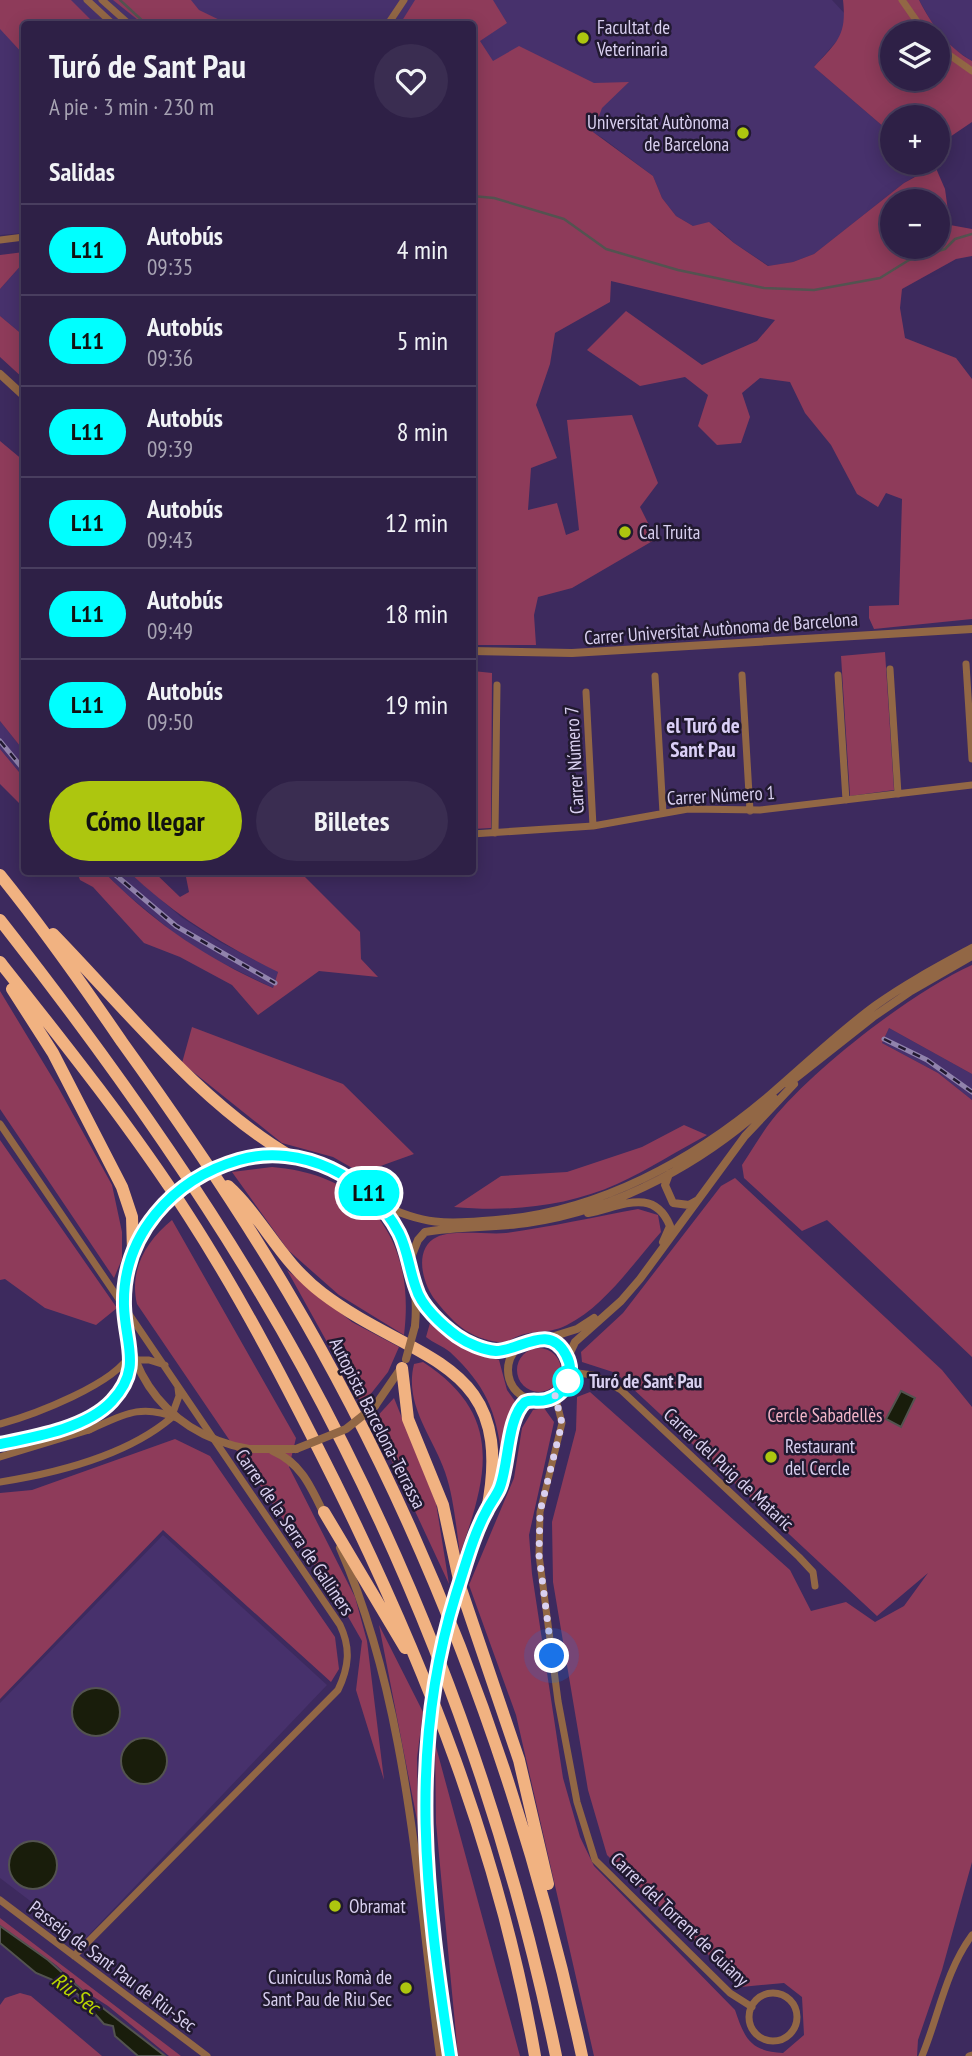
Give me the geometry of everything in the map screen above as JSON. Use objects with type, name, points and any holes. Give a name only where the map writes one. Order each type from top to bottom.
[{"type":"highway","name":"Autopista Barcelona-Terrassa","points":[[0,875],[215,1175],[326,1359],[414,1537],[487,1718],[536,1870],[582,2056]]},
{"type":"highway","points":[[23,904],[143,1031],[199,1084],[263,1138],[292,1157]]},
{"type":"highway","points":[[0,920],[170,1153],[264,1300],[339,1437],[405,1578],[464,1726],[515,1885],[556,2056]]},
{"type":"highway","points":[[0,962],[166,1182],[228,1281],[303,1415],[400,1618],[444,1725],[482,1834],[535,2056]]},
{"type":"highway","points":[[0,972],[53,1053],[122,1187],[132,1217],[133,1251]]},
{"type":"highway","points":[[215,1175],[239,1196],[283,1256],[322,1293],[351,1313],[435,1357],[463,1380],[482,1409],[493,1444],[494,1462],[487,1510]]},
{"type":"highway","points":[[404,1364],[408,1419],[443,1505],[461,1589],[519,1760],[552,1902],[560,1960]]},
{"type":"highway","points":[[324,1512],[426,1685]]},
{"type":"street","points":[[86,0],[110,21]]},
{"type":"street","points":[[102,0],[126,21]]},
{"type":"street","points":[[389,21],[404,0]]},
{"type":"street","points":[[902,0],[917,21]]},
{"type":"street","points":[[950,55],[972,71]]},
{"type":"street","points":[[0,240],[21,237]]},
{"type":"street","points":[[0,374],[21,393]]},
{"type":"street","name":"Carrer Universitat Autònoma de Barcelona","points":[[476,651],[572,653],[972,629]]},
{"type":"street","points":[[966,664],[972,759]]},
{"type":"street","points":[[890,669],[898,794]]},
{"type":"street","points":[[742,675],[750,811]]},
{"type":"street","points":[[838,675],[846,800]]},
{"type":"street","points":[[655,676],[663,813]]},
{"type":"street","points":[[495,833],[497,685]]},
{"type":"street","name":"Carrer Número 7","points":[[586,692],[593,826]]},
{"type":"street","name":"Carrer Número 1","points":[[476,834],[593,826],[688,809],[750,811],[972,785]]},
{"type":"street","points":[[703,1197],[693,1203],[674,1203],[665,1185],[675,1165],[713,1142],[877,1005],[921,976],[972,948]]},
{"type":"street","points":[[561,1217],[608,1202],[668,1175],[737,1129],[882,1010],[972,956]]},
{"type":"street","points":[[416,1291],[435,1317],[458,1337],[495,1351],[570,1332],[592,1320],[617,1298],[670,1232],[703,1197],[745,1136],[806,1071]]},
{"type":"street","points":[[425,1227],[528,1217],[564,1210],[612,1194],[653,1173],[763,1100]]},
{"type":"street","name":"Carrer de la Serra de Galliners","points":[[0,1124],[340,1625],[348,1650],[346,1671],[338,1690],[74,1956]]},
{"type":"street","points":[[178,1419],[153,1393],[130,1356],[124,1306],[133,1251],[150,1219],[170,1196],[198,1177],[257,1156],[292,1157],[340,1173],[379,1203],[425,1227],[561,1217],[638,1201],[651,1202],[662,1209],[670,1232]]},
{"type":"street","points":[[0,1457],[89,1430],[136,1410],[155,1410],[178,1419],[218,1442],[249,1449],[296,1449],[339,1433],[375,1406],[404,1364],[415,1326],[416,1291],[410,1260],[397,1229],[379,1203]]},
{"type":"street","points":[[410,1260],[425,1227]]},
{"type":"street","points":[[568,1357],[575,1342],[621,1301],[670,1232]]},
{"type":"street","points":[[0,1444],[84,1419],[115,1398],[128,1376],[132,1318]]},
{"type":"street","points":[[450,2056],[431,1906],[424,1819],[426,1738],[445,1635],[472,1549],[506,1469],[514,1415],[519,1407],[531,1400],[555,1396],[563,1389],[570,1373],[568,1357],[557,1343],[545,1339]]},
{"type":"street","points":[[518,1346],[509,1361],[508,1373],[516,1391],[531,1400]]},
{"type":"street","points":[[0,1424],[69,1399],[130,1356],[164,1365]]},
{"type":"street","name":"Carrer del Puig de Mataric","points":[[570,1373],[593,1375],[621,1390],[799,1557],[813,1572],[815,1586]]},
{"type":"street","points":[[165,1423],[176,1408],[177,1384]]},
{"type":"street","name":"Carrer del Torrent de Guiany","points":[[555,1396],[562,1423],[540,1512],[539,1555],[570,1769],[595,1860],[730,1993],[752,2007]]},
{"type":"street","points":[[0,1482],[45,1474],[99,1457],[165,1423],[186,1422],[207,1429]]},
{"type":"street","points":[[273,1451],[289,1458],[298,1467],[324,1512],[367,1615],[391,1720],[419,1875],[440,2056]]},
{"type":"street","name":"Passeig de Sant Pau de Riu-Sec","points":[[0,1900],[205,2054]]},
{"type":"street","points":[[922,2056],[943,1990],[972,1935]]},
{"type":"street","name":"Carrer del Torrent de Guiany","points":[[764,1995],[783,1996],[796,2008],[795,2026],[782,2039],[773,2041],[762,2038],[751,2025],[752,2007],[764,1995]]},
{"type":"shaded area","name":"Universitat Autònoma de Barcelona","points":[[0,0],[832,0],[846,15],[842,35],[814,67],[880,124],[880,175],[917,175],[896,189],[880,189],[880,202],[814,254],[793,262],[769,266],[734,243],[719,229],[693,226],[676,216],[662,198],[653,176],[604,139],[528,92],[476,85],[476,21],[21,21],[21,233],[0,235]]},
{"type":"shaded area","points":[[919,0],[972,0],[972,61],[950,46],[950,21],[931,21]]},
{"type":"shaded area","points":[[21,265],[21,334],[0,316],[0,289]]},
{"type":"shaded area","points":[[0,721],[21,747],[21,774],[0,749]]},
{"type":"shaded area","points":[[107,875],[132,875],[181,917],[218,941],[278,972],[273,988],[210,957],[174,933]]},
{"type":"shaded area","points":[[889,1028],[972,1074],[972,1100],[938,1073],[882,1043]]},
{"type":"shaded area","points":[[901,1391],[915,1398],[901,1427],[886,1419]]},
{"type":"shaded area","points":[[163,1535],[327,1685],[83,1941],[0,1878],[0,1703]]},
{"type":"shaded area","points":[[96,1688],[113,1695],[120,1712],[113,1729],[96,1736],[79,1729],[72,1712],[79,1695]]},
{"type":"shaded area","points":[[144,1738],[161,1744],[167,1761],[161,1778],[144,1784],[127,1778],[121,1761],[127,1744]]},
{"type":"shaded area","points":[[33,1841],[50,1848],[57,1865],[50,1882],[33,1889],[16,1882],[9,1865],[16,1848]]},
{"type":"shaded area","points":[[0,1926],[48,1960],[95,2002],[165,2056],[138,2056],[115,2036],[113,2026],[104,2024],[72,1988],[36,1973],[0,1943]]},
{"type":"green space","points":[[0,0],[71,0],[92,21],[21,21],[21,52],[0,29]]},
{"type":"green space","points":[[113,0],[191,0],[199,10],[222,21],[139,21]]},
{"type":"green space","points":[[415,0],[493,0],[507,23],[480,41],[493,61],[519,46],[594,83],[629,82],[602,108],[593,132],[653,176],[662,198],[676,216],[693,226],[709,222],[768,266],[793,262],[814,254],[880,202],[880,259],[950,259],[950,225],[972,229],[972,256],[956,259],[902,289],[900,308],[905,338],[956,358],[972,379],[972,619],[874,629],[869,618],[869,606],[899,605],[902,499],[886,493],[878,507],[857,494],[831,445],[805,413],[790,382],[760,378],[742,393],[750,417],[741,443],[717,445],[698,426],[708,395],[685,377],[640,386],[587,350],[626,311],[702,365],[757,341],[775,320],[611,281],[610,302],[555,333],[550,364],[536,405],[557,458],[531,468],[528,510],[557,503],[566,535],[579,530],[567,420],[632,415],[658,483],[640,507],[656,539],[572,588],[538,597],[534,615],[536,645],[476,645],[476,21],[402,21]]},
{"type":"green space","points":[[843,0],[919,0],[931,21],[880,21],[880,91],[950,91],[950,44],[972,61],[972,122],[950,137],[950,105],[880,105],[880,124],[814,67],[839,38],[843,22]]},
{"type":"green space","points":[[919,175],[939,175],[945,189],[896,189]]},
{"type":"green space","points":[[21,252],[21,265],[0,289],[0,255]]},
{"type":"green space","points":[[0,316],[21,334],[21,376],[0,357]]},
{"type":"green space","points":[[0,441],[21,458],[21,747],[0,721]]},
{"type":"green space","points":[[885,652],[894,790],[850,796],[841,656]]},
{"type":"green space","points":[[476,671],[492,673],[491,828],[476,829]]},
{"type":"green space","points":[[0,749],[21,774],[21,805],[0,784]]},
{"type":"green space","points":[[78,875],[107,875],[182,938],[226,965],[273,988],[278,972],[199,928],[132,875],[157,875],[180,897],[189,892],[186,875],[303,875],[360,932],[361,959],[378,977],[319,971],[258,1015],[232,985],[180,957],[144,943],[93,887],[80,880]]},
{"type":"green space","points":[[972,965],[972,1074],[889,1028],[882,1043],[938,1073],[972,1100],[972,1357],[827,1220],[802,1231],[744,1178],[742,1165],[772,1120],[838,1055],[921,993]]},
{"type":"green space","points":[[0,991],[58,1087],[112,1185],[122,1232],[122,1259],[114,1278],[0,1109]]},
{"type":"green space","points":[[192,1027],[343,1084],[414,1154],[361,1173],[333,1157],[282,1143],[182,1063]]},
{"type":"green space","points":[[684,1125],[707,1135],[640,1173],[598,1192],[537,1206],[495,1209],[454,1207],[501,1176],[567,1172],[642,1147]]},
{"type":"green space","points":[[0,1140],[117,1308],[96,1325],[45,1308],[5,1279],[0,1280]]},
{"type":"green space","points":[[272,1167],[306,1173],[335,1183],[360,1199],[379,1218],[393,1242],[402,1270],[406,1301],[404,1335],[339,1295],[288,1250],[232,1172]]},
{"type":"green space","name":"Cercle Sabadellès","points":[[735,1178],[942,1370],[972,1407],[972,1862],[942,1970],[918,2040],[917,2056],[594,2056],[516,1715],[469,1585],[514,1478],[522,1428],[533,1410],[544,1408],[554,1422],[529,1535],[532,1574],[563,1778],[580,1837],[594,1866],[735,2010],[742,2029],[751,2042],[763,2050],[783,2053],[804,2035],[802,1997],[784,1983],[741,1987],[607,1855],[588,1790],[553,1582],[552,1522],[576,1430],[577,1397],[590,1392],[790,1570],[811,1611],[846,1602],[875,1622],[904,1606],[928,1573],[877,1616],[616,1373],[582,1362],[581,1352],[623,1313],[721,1186]]},
{"type":"green space","points":[[638,1209],[658,1215],[661,1232],[594,1307],[558,1329],[522,1335],[506,1343],[484,1339],[458,1325],[436,1301],[427,1285],[422,1258],[429,1242],[437,1237],[461,1233],[506,1233]]},
{"type":"green space","points":[[172,1220],[296,1438],[289,1467],[355,1597],[367,1641],[384,1780],[356,1690],[362,1641],[342,1606],[137,1304],[135,1279],[142,1257],[154,1237]]},
{"type":"green space","points":[[287,1270],[352,1322],[399,1347],[388,1372],[362,1405]]},
{"type":"green space","points":[[430,1323],[468,1349],[499,1360],[507,1390],[515,1401],[510,1410],[502,1458],[492,1412],[481,1388],[447,1350],[426,1337]]},
{"type":"green space","points":[[539,1348],[548,1349],[555,1354],[560,1361],[560,1379],[555,1386],[548,1391],[539,1392],[530,1391],[523,1386],[518,1379],[517,1370],[518,1361],[523,1354],[530,1349]]},
{"type":"green space","points":[[423,1362],[449,1382],[467,1403],[478,1425],[482,1472],[470,1525],[460,1554],[448,1482],[440,1458],[421,1420],[413,1393],[414,1364]]},
{"type":"green space","points":[[394,1398],[436,1503],[449,1584],[373,1421]]},
{"type":"green space","points":[[175,1439],[210,1456],[335,1637],[339,1669],[331,1682],[163,1530],[0,1699],[0,1493],[32,1490]]},
{"type":"green space","points":[[379,1625],[423,1712],[417,1758],[418,1825]]},
{"type":"green space","points":[[435,1743],[520,2056],[458,2056],[436,1823]]},
{"type":"green space","points":[[0,1918],[181,2056],[169,2056],[108,2006],[83,1990],[56,1965],[0,1925]]},
{"type":"green space","points":[[20,1993],[31,1996],[102,2056],[0,2056],[0,2005],[5,1998]]},
{"type":"waterway","points":[[120,0],[143,21]]},
{"type":"waterway","points":[[476,196],[494,198],[564,219],[606,249],[678,270],[764,288],[814,290],[880,278],[909,260],[945,249],[955,239],[972,234]]},
{"type":"railway","points":[[0,741],[21,766]]},
{"type":"railway","points":[[116,875],[176,926],[275,983]]},
{"type":"railway","points":[[884,1039],[927,1060],[972,1092]]},
{"type":"bus line","name":"L11","points":[[0,1444],[84,1419],[115,1398],[128,1376],[132,1353],[125,1323],[124,1287],[133,1251],[141,1234],[170,1196],[188,1183],[209,1170],[257,1156],[276,1155],[315,1162],[340,1173],[368,1193],[379,1203],[397,1229],[410,1260],[416,1291],[435,1317],[458,1337],[480,1348],[495,1351],[518,1346],[536,1338],[557,1343],[563,1350],[568,1357],[570,1370],[563,1389],[546,1400],[525,1402],[514,1415],[509,1458],[503,1479],[487,1510],[456,1594],[435,1679],[424,1762],[424,1819],[436,1955],[450,2056]]},
{"type":"place","name":"Facultat de Veterinaria","points":[[583,38]]},
{"type":"place","name":"Universitat Autònoma de Barcelona","points":[[743,133]]},
{"type":"place","name":"Cal Truita","points":[[625,532]]},
{"type":"place","name":"Turó de Sant Pau","points":[[568,1381]]},
{"type":"place","name":"Restaurant del Cercle","points":[[771,1457]]},
{"type":"place","name":"Obramat","points":[[335,1906]]},
{"type":"place","name":"Cuniculus Romà de Sant Pau de Riu Sec","points":[[406,1988]]},
{"type":"district","name":"el Turó de Sant Pau","points":[[703,737]]},
{"type":"route","points":[[552,1656],[539,1555],[540,1512],[562,1423],[555,1396],[568,1381]]},
{"type":"water label","name":"Riu Sec","points":[[76,1993]]}]
